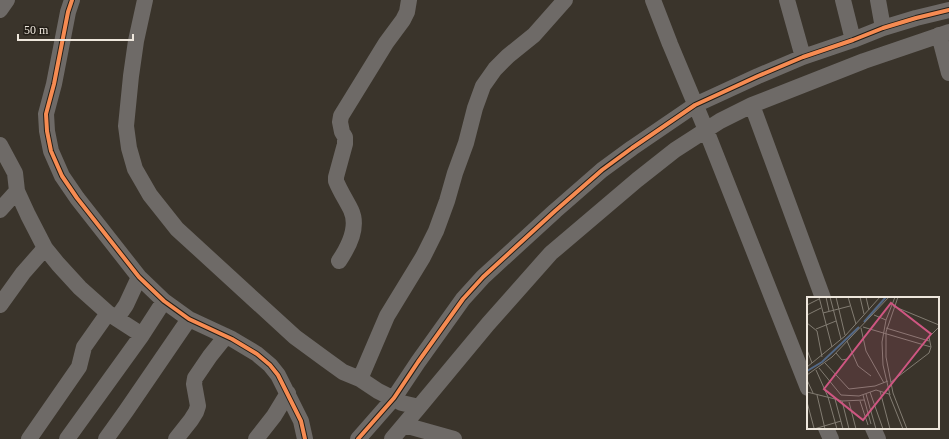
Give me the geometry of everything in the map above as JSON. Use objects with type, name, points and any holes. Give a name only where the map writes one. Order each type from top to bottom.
[{"type":"street","points":[[0,10],[7,0]]},
{"type":"street","points":[[72,0],[68,12],[54,84],[46,114],[47,131],[51,151],[62,176],[76,198],[139,276],[164,301],[189,319],[232,339],[257,354],[270,365],[278,375],[288,393],[301,421],[305,439]]},
{"type":"street","points":[[145,0],[136,41],[126,126],[129,148],[135,169],[150,195],[177,229],[295,337],[343,372],[360,379],[378,391],[402,403],[419,407]]},
{"type":"street","points":[[339,261],[346,251],[352,236],[354,225],[351,211],[336,181],[345,144],[345,137],[342,132],[340,122],[341,116],[386,43],[403,20],[407,12],[409,0]]},
{"type":"street","points":[[360,379],[388,316],[423,257],[436,231],[483,86],[495,69],[508,56],[534,36],[565,0]]},
{"type":"street","points":[[653,0],[807,385]]},
{"type":"street","points":[[787,0],[803,57]]},
{"type":"street","points":[[843,0],[853,40]]},
{"type":"street","points":[[878,0],[883,28]]},
{"type":"street","points":[[358,439],[394,398],[463,299],[483,277],[602,170],[632,148],[695,105],[758,76],[803,57],[883,28],[949,10]]},
{"type":"street","points":[[392,439],[488,324],[551,253],[637,180],[675,150],[720,121],[752,105],[864,61],[944,33],[949,73]]},
{"type":"street","points":[[752,105],[823,297]]},
{"type":"street","points":[[0,145],[15,173],[16,191],[45,248],[80,288],[112,316],[142,335]]},
{"type":"street","points":[[0,210],[16,191]]},
{"type":"street","points":[[0,304],[23,273],[45,248]]},
{"type":"street","points":[[29,439],[79,367],[84,347],[112,316],[126,305],[139,276]]},
{"type":"street","points":[[66,439],[142,335],[164,301]]},
{"type":"street","points":[[106,439],[189,319]]},
{"type":"street","points":[[176,439],[191,420],[198,406],[194,384],[195,378],[226,336]]},
{"type":"street","points":[[256,439],[274,416],[288,393]]},
{"type":"street","points":[[404,425],[454,439]]},
{"type":"street","points":[[826,429],[831,439]]},
{"type":"street","points":[[873,429],[878,439]]},
{"type":"cycle path","points":[[72,0],[68,12],[54,84],[46,114],[47,131],[51,151],[62,176],[77,198],[139,277],[164,301],[189,319],[232,339],[257,354],[270,365],[278,375],[301,421],[305,439]]},
{"type":"cycle path","points":[[358,439],[394,398],[463,299],[483,277],[602,170],[632,148],[695,105],[758,76],[803,57],[883,28],[949,10]]}]
